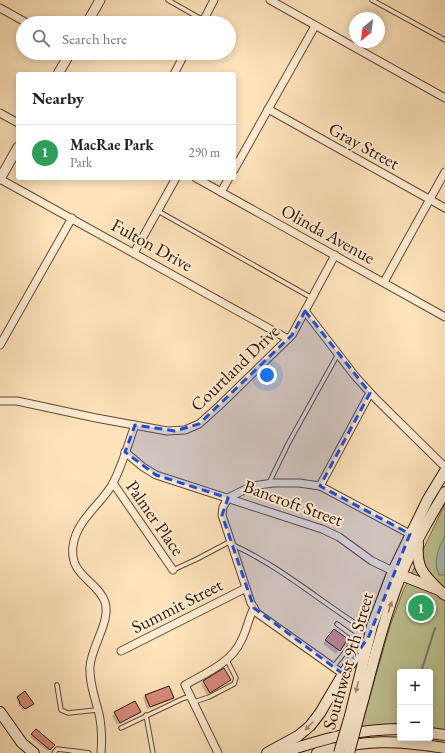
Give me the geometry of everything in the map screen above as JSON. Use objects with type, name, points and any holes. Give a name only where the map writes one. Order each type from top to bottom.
[{"type":"main road","name":"Southwest 9th Street","points":[[339,753],[380,640],[397,573],[410,534],[428,499],[445,471]]},
{"type":"main road","name":"Southwest 9th Street","points":[[349,753],[354,715],[370,634],[397,573],[445,492]]},
{"type":"main road","points":[[425,526],[418,540],[417,557],[425,576],[442,593]]},
{"type":"main road","name":"Bancroft Street","points":[[397,573],[442,593]]},
{"type":"main road","points":[[267,753],[298,736],[310,726],[320,713],[343,674],[370,634]]},
{"type":"main road","points":[[0,712],[22,743],[34,753]]},
{"type":"main road","points":[[280,753],[336,736],[359,731],[383,729],[397,730]]},
{"type":"main road","points":[[433,733],[445,735]]},
{"type":"main road","points":[[317,753],[359,743],[381,741],[402,742],[445,748]]},
{"type":"street","points":[[91,16],[100,0]]},
{"type":"street","points":[[205,16],[214,0]]},
{"type":"street","points":[[270,0],[445,98]]},
{"type":"street","points":[[0,8],[16,17]]},
{"type":"street","points":[[236,166],[315,26]]},
{"type":"street","points":[[59,72],[66,60]]},
{"type":"street","points":[[175,72],[181,60]]},
{"type":"street","name":"Gray Street","points":[[268,109],[445,208]]},
{"type":"street","points":[[0,113],[16,122]]},
{"type":"street","points":[[0,179],[16,151]]},
{"type":"street","points":[[384,282],[445,172]]},
{"type":"street","name":"Fulton Drive","points":[[0,179],[288,339]]},
{"type":"street","points":[[134,253],[175,180]]},
{"type":"street","name":"Olinda Avenue","points":[[200,180],[445,316]]},
{"type":"street","points":[[221,192],[228,180]]},
{"type":"street","points":[[0,345],[72,218]]},
{"type":"street","name":"Courtland Drive","points":[[0,401],[17,401],[96,418],[175,431],[185,430],[199,424],[292,335],[335,255]]},
{"type":"street","points":[[305,312],[370,393],[445,466]]},
{"type":"street","points":[[320,486],[370,393]]},
{"type":"street","points":[[101,753],[102,734],[98,710],[92,690],[91,664],[96,644],[104,623],[106,607],[99,592],[78,570],[74,558],[73,546],[76,535],[88,516],[113,483],[135,425]]},
{"type":"street","name":"Bancroft Street","points":[[125,452],[143,468],[156,475],[322,529],[344,541],[372,561],[397,573]]},
{"type":"street","points":[[343,674],[257,613],[246,588],[222,515],[223,507],[228,498],[252,486],[286,482],[320,486],[410,534]]},
{"type":"street","name":"Palmer Place","points":[[113,483],[173,570]]},
{"type":"street","name":"Summit Street","points":[[121,651],[246,588]]},
{"type":"street","points":[[218,753],[185,685],[227,660],[239,646],[254,608]]},
{"type":"lane","points":[[168,0],[194,16]]},
{"type":"lane","points":[[372,0],[445,40]]},
{"type":"lane","points":[[157,211],[312,298]]},
{"type":"lane","points":[[269,483],[288,444],[338,354]]},
{"type":"lane","points":[[173,570],[231,543],[280,571],[370,634]]},
{"type":"lane","points":[[333,667],[350,646],[352,635],[337,624]]},
{"type":"lane","points":[[121,728],[184,698],[192,700],[209,697],[234,684],[236,678],[227,660]]},
{"type":"lane","points":[[57,685],[61,710],[68,713],[98,710]]},
{"type":"lane","points":[[146,715],[153,753]]},
{"type":"lane","points":[[54,753],[57,749],[89,753]]},
{"type":"highlighted area","points":[[305,311],[370,393],[320,486],[410,534],[369,636],[343,674],[254,608],[222,515],[228,498],[156,475],[125,452],[135,425],[175,431],[199,424],[292,335]]},
{"type":"green space","points":[[445,504],[445,732],[433,730],[433,669],[397,669],[397,726],[361,728],[390,626],[403,591]]},
{"type":"shaded area","points":[[445,536],[445,575],[439,575],[436,560],[440,545]]},
{"type":"building","points":[[334,629],[348,639],[340,651],[325,640]]},
{"type":"building","points":[[224,668],[231,680],[210,693],[203,681]]},
{"type":"building","points":[[169,686],[174,698],[150,707],[145,695]]},
{"type":"building","points":[[25,691],[34,704],[25,709],[19,703],[20,702],[17,697]]},
{"type":"building","points":[[135,701],[141,712],[120,723],[114,712]]},
{"type":"building","points":[[36,729],[55,745],[50,750],[31,734]]},
{"type":"waterway","points":[[422,669],[435,628]]},
{"type":"place","name":"MacRae Park","points":[[421,608]]}]
